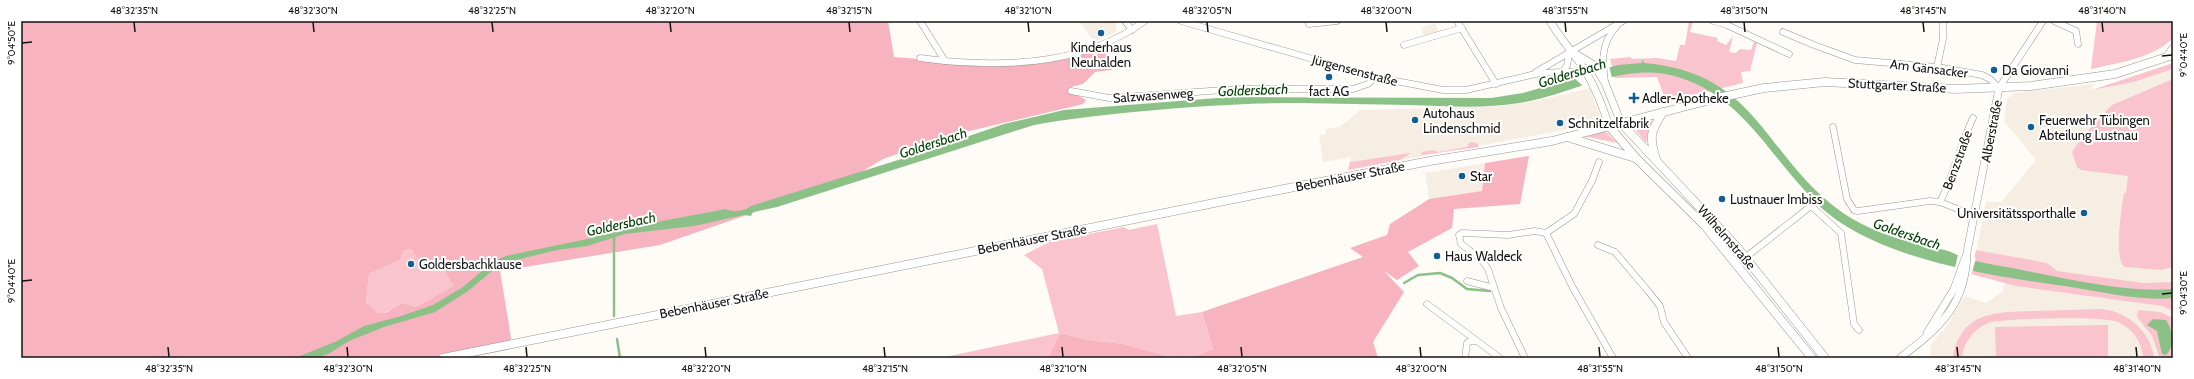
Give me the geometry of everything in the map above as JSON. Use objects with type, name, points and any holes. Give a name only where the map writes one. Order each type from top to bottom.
[{"type":"main road","name":"Stuttgarter Straße","points":[[1621,123],[1722,97],[1800,83],[1863,83],[1951,89],[1999,88],[2088,79],[2143,66],[2173,55]]},
{"type":"main road","points":[[1657,161],[1650,138],[1654,126],[1663,112]]},
{"type":"main road","name":"Bebenhäuser Straße","points":[[443,358],[1284,189],[1566,137],[1621,123]]},
{"type":"main road","name":"Wilhelmstraße","points":[[1621,123],[1746,257],[1826,358]]},
{"type":"main road","name":"Wilhelmstraße","points":[[1609,126],[1636,158],[1709,230],[1812,358]]},
{"type":"main road","points":[[1566,137],[1636,158]]},
{"type":"street","points":[[920,21],[945,61]]},
{"type":"street","points":[[1125,21],[1132,30]]},
{"type":"street","points":[[920,58],[945,61],[1047,61],[1065,57],[1105,44],[1132,30],[1145,21]]},
{"type":"street","name":"Jürgensenstraße","points":[[1181,21],[1374,77],[1444,90],[1466,90],[1496,84],[1531,74],[1564,70],[1585,70]]},
{"type":"street","points":[[1309,24],[1337,21]]},
{"type":"street","points":[[1457,21],[1496,84]]},
{"type":"street","points":[[1550,21],[1585,70],[1609,126]]},
{"type":"street","points":[[1713,21],[1727,25],[1789,54]]},
{"type":"street","points":[[1938,67],[1943,39],[1943,21]]},
{"type":"street","name":"Alberstraße","points":[[1900,358],[1921,342],[1954,289],[1964,269],[1999,88],[2043,21]]},
{"type":"street","points":[[2054,21],[2076,31],[2078,44]]},
{"type":"street","points":[[1605,83],[1602,64],[1604,46],[1608,36],[1620,23]]},
{"type":"street","name":"Jürgensenstraße","points":[[1531,74],[1570,50],[1620,23]]},
{"type":"street","points":[[1404,45],[1462,28]]},
{"type":"street","name":"Am Gänsacker","points":[[1783,32],[1855,60],[1938,67],[1982,75],[1990,79],[1999,88]]},
{"type":"street","points":[[2164,58],[2173,47]]},
{"type":"street","points":[[1570,50],[1594,64],[1605,83],[1621,123]]},
{"type":"street","points":[[1564,70],[1567,65],[1570,50]]},
{"type":"street","name":"Salzwasenweg","points":[[1071,91],[1108,98],[1239,89],[1353,89],[1368,84],[1374,77]]},
{"type":"street","name":"Benzstraße","points":[[1940,202],[1950,182],[1963,139],[1973,118]]},
{"type":"street","name":"Benzstraße","points":[[1833,127],[1847,199],[1849,205],[1858,211],[1919,202],[1940,202],[1975,216]]},
{"type":"street","points":[[1525,358],[1494,288],[1488,269],[1481,259],[1461,244],[1459,235],[1462,233],[1508,235],[1535,231],[1546,233],[1574,214],[1591,183],[1599,162]]},
{"type":"street","points":[[1746,257],[1811,206],[1841,233],[1854,324],[1859,330]]},
{"type":"street","points":[[1546,233],[1573,288],[1613,358]]},
{"type":"street","points":[[1598,245],[1615,252],[1660,306],[1664,322],[1688,358]]},
{"type":"street","points":[[1467,281],[1494,288]]},
{"type":"street","points":[[1427,304],[1500,358]]},
{"type":"street","points":[[1464,358],[1467,343],[1470,340],[1476,341]]},
{"type":"shaded area","points":[[21,21],[888,21],[894,57],[945,61],[1040,61],[1108,42],[1112,70],[1095,72],[1083,84],[1071,87],[1072,94],[1086,100],[1083,104],[948,136],[883,159],[848,180],[660,245],[500,271],[512,344],[443,358],[21,358]],"holes":[[[411,249],[419,261],[438,260],[453,286],[416,307],[402,303],[385,313],[378,313],[366,303],[369,274],[400,260],[403,251]]]},
{"type":"shaded area","name":"Kinderhaus Neuhalden","points":[[1080,21],[1118,21],[1115,26],[1117,31],[1094,42]]},
{"type":"shaded area","points":[[1689,21],[1693,21],[1690,32],[1718,38],[1717,41],[1726,45],[1733,36],[1729,52],[1736,53],[1740,49],[1751,50],[1754,42],[1757,43],[1750,71],[1741,72],[1743,83],[1666,102],[1657,77],[1615,78],[1610,59],[1630,57],[1632,59],[1657,58],[1676,61],[1680,45],[1685,45]]},
{"type":"shaded area","points":[[2097,21],[2173,21],[2173,38],[2155,51],[2135,59],[2091,69]]},
{"type":"shaded area","points":[[1435,23],[1439,35],[1425,39],[1421,28]]},
{"type":"shaded area","points":[[1642,59],[1644,63],[1683,70],[1713,83],[1737,100],[1757,121],[1794,167],[1816,191],[1843,213],[1871,228],[1900,239],[1946,250],[1968,259],[1984,263],[2116,287],[2155,290],[2173,289],[2173,298],[2161,299],[2125,296],[2011,278],[1940,263],[1905,253],[1872,240],[1842,224],[1817,204],[1813,204],[1815,201],[1754,130],[1722,99],[1703,87],[1681,78],[1661,73],[1640,73],[1620,75],[1540,99],[1505,105],[1464,107],[1299,103],[1229,105],[1114,114],[1034,125],[777,207],[753,212],[751,216],[744,215],[694,226],[625,234],[587,246],[557,250],[512,261],[497,267],[468,291],[435,312],[384,327],[349,341],[330,353],[318,358],[295,358],[337,341],[364,326],[398,317],[433,305],[463,287],[494,261],[506,256],[592,238],[625,228],[726,209],[732,211],[742,210],[911,156],[1004,124],[1064,110],[1230,97],[1491,98],[1523,93],[1618,65],[1642,63]]},
{"type":"shaded area","points":[[2173,63],[2173,69],[2134,82],[2092,90]]},
{"type":"shaded area","points":[[2173,69],[2173,358],[1930,358],[1931,344],[1946,327],[1965,296],[1986,303],[2002,292],[2006,279],[1978,251],[1977,247],[1986,202],[2001,202],[2036,160],[2004,121],[2007,99],[2014,93],[2093,84],[2092,90],[2134,82]]},
{"type":"shaded area","points":[[2173,79],[2173,267],[2161,270],[2125,267],[2121,262],[2119,232],[2124,193],[2126,193],[2128,176],[2081,170],[2077,167],[2072,152],[2082,137],[2112,105]]},
{"type":"shaded area","points":[[1590,88],[1602,123],[1348,170],[1351,157],[1323,162],[1319,135],[1326,134],[1326,129],[1340,127],[1360,110],[1501,106],[1537,101]]},
{"type":"shaded area","points":[[1653,121],[1649,126],[1646,143],[1633,126]]},
{"type":"shaded area","points":[[1605,131],[1617,143],[1583,136]]},
{"type":"shaded area","points":[[1469,143],[1477,143],[1479,147],[1421,155],[1422,152],[1433,150],[1438,152],[1467,147]]},
{"type":"shaded area","points":[[1411,153],[1400,160],[1348,170],[1350,162]]},
{"type":"shaded area","points":[[1529,156],[1520,204],[1454,209],[1452,228],[1408,252],[1419,266],[1397,280],[1384,271],[1404,292],[1373,342],[1378,358],[1191,358],[1213,349],[1202,312],[1363,257],[1350,248],[1387,235],[1390,224],[1429,199],[1482,191],[1485,163]]},
{"type":"shaded area","points":[[1485,163],[1482,191],[1429,199],[1425,173]]},
{"type":"shaded area","points":[[1157,224],[1176,316],[1202,312],[1213,349],[1191,358],[1174,358],[1124,344],[1088,340],[1060,333],[1048,358],[940,358],[1059,333],[1042,269],[1024,255],[1049,242],[1124,227],[1129,230]]},
{"type":"shaded area","points":[[411,249],[419,261],[438,260],[453,286],[416,307],[402,303],[384,313],[378,313],[366,303],[369,274],[400,260],[403,251]]},
{"type":"shaded area","points":[[1976,250],[2047,263],[2057,271],[2143,283],[2173,282],[2173,311],[2162,306],[2016,286],[1971,274]]},
{"type":"shaded area","points":[[2099,309],[2119,313],[2136,324],[2148,339],[2154,358],[2143,358],[2139,341],[2128,328],[2118,322],[2094,319],[2053,318],[1997,321],[1988,323],[1978,329],[1970,337],[1963,352],[1962,358],[1953,358],[1957,343],[1963,331],[1982,317],[2021,311]]},
{"type":"shaded area","points":[[2138,310],[2160,312],[2173,318],[2173,358],[2159,356],[2152,336],[2137,317]]},
{"type":"shaded area","points":[[2153,319],[2166,320],[2170,328],[2172,342],[2166,355],[2162,354],[2157,331],[2147,325]]},
{"type":"shaded area","points":[[2108,325],[2108,358],[1996,358],[1995,327]]},
{"type":"shaded area","points":[[1060,333],[1088,340],[1124,344],[1174,358],[1048,358]]},
{"type":"pier","points":[[1609,65],[1612,78],[1585,88],[1573,77]]},
{"type":"pier","points":[[1958,254],[1976,258],[1972,273],[1955,268]]},
{"type":"waterway","name":"Goldersbach","points":[[614,235],[614,316]]},
{"type":"waterway","points":[[1404,283],[1418,275],[1440,273],[1452,278],[1467,289],[1490,291]]},
{"type":"waterway","points":[[617,339],[620,358]]},
{"type":"place","name":"Kinderhaus Neuhalden","points":[[1101,33]]},
{"type":"place","name":"Da Giovanni","points":[[1994,70]]},
{"type":"place","name":"fact AG","points":[[1329,77]]},
{"type":"place","name":"Adler-Apotheke","points":[[1634,98]]},
{"type":"place","name":"Autohaus Lindenschmid","points":[[1415,120]]},
{"type":"place","name":"Schnitzelfabrik","points":[[1560,123]]},
{"type":"place","name":"Feuerwehr Tübingen Abteilung Lustnau","points":[[2031,127]]},
{"type":"place","name":"Star","points":[[1462,176]]},
{"type":"place","name":"Lustnauer Imbiss","points":[[1722,199]]},
{"type":"place","name":"Universitätssporthalle","points":[[2084,213]]},
{"type":"place","name":"Haus Waldeck","points":[[1437,256]]},
{"type":"place","name":"Goldersbachklause","points":[[411,264]]}]
